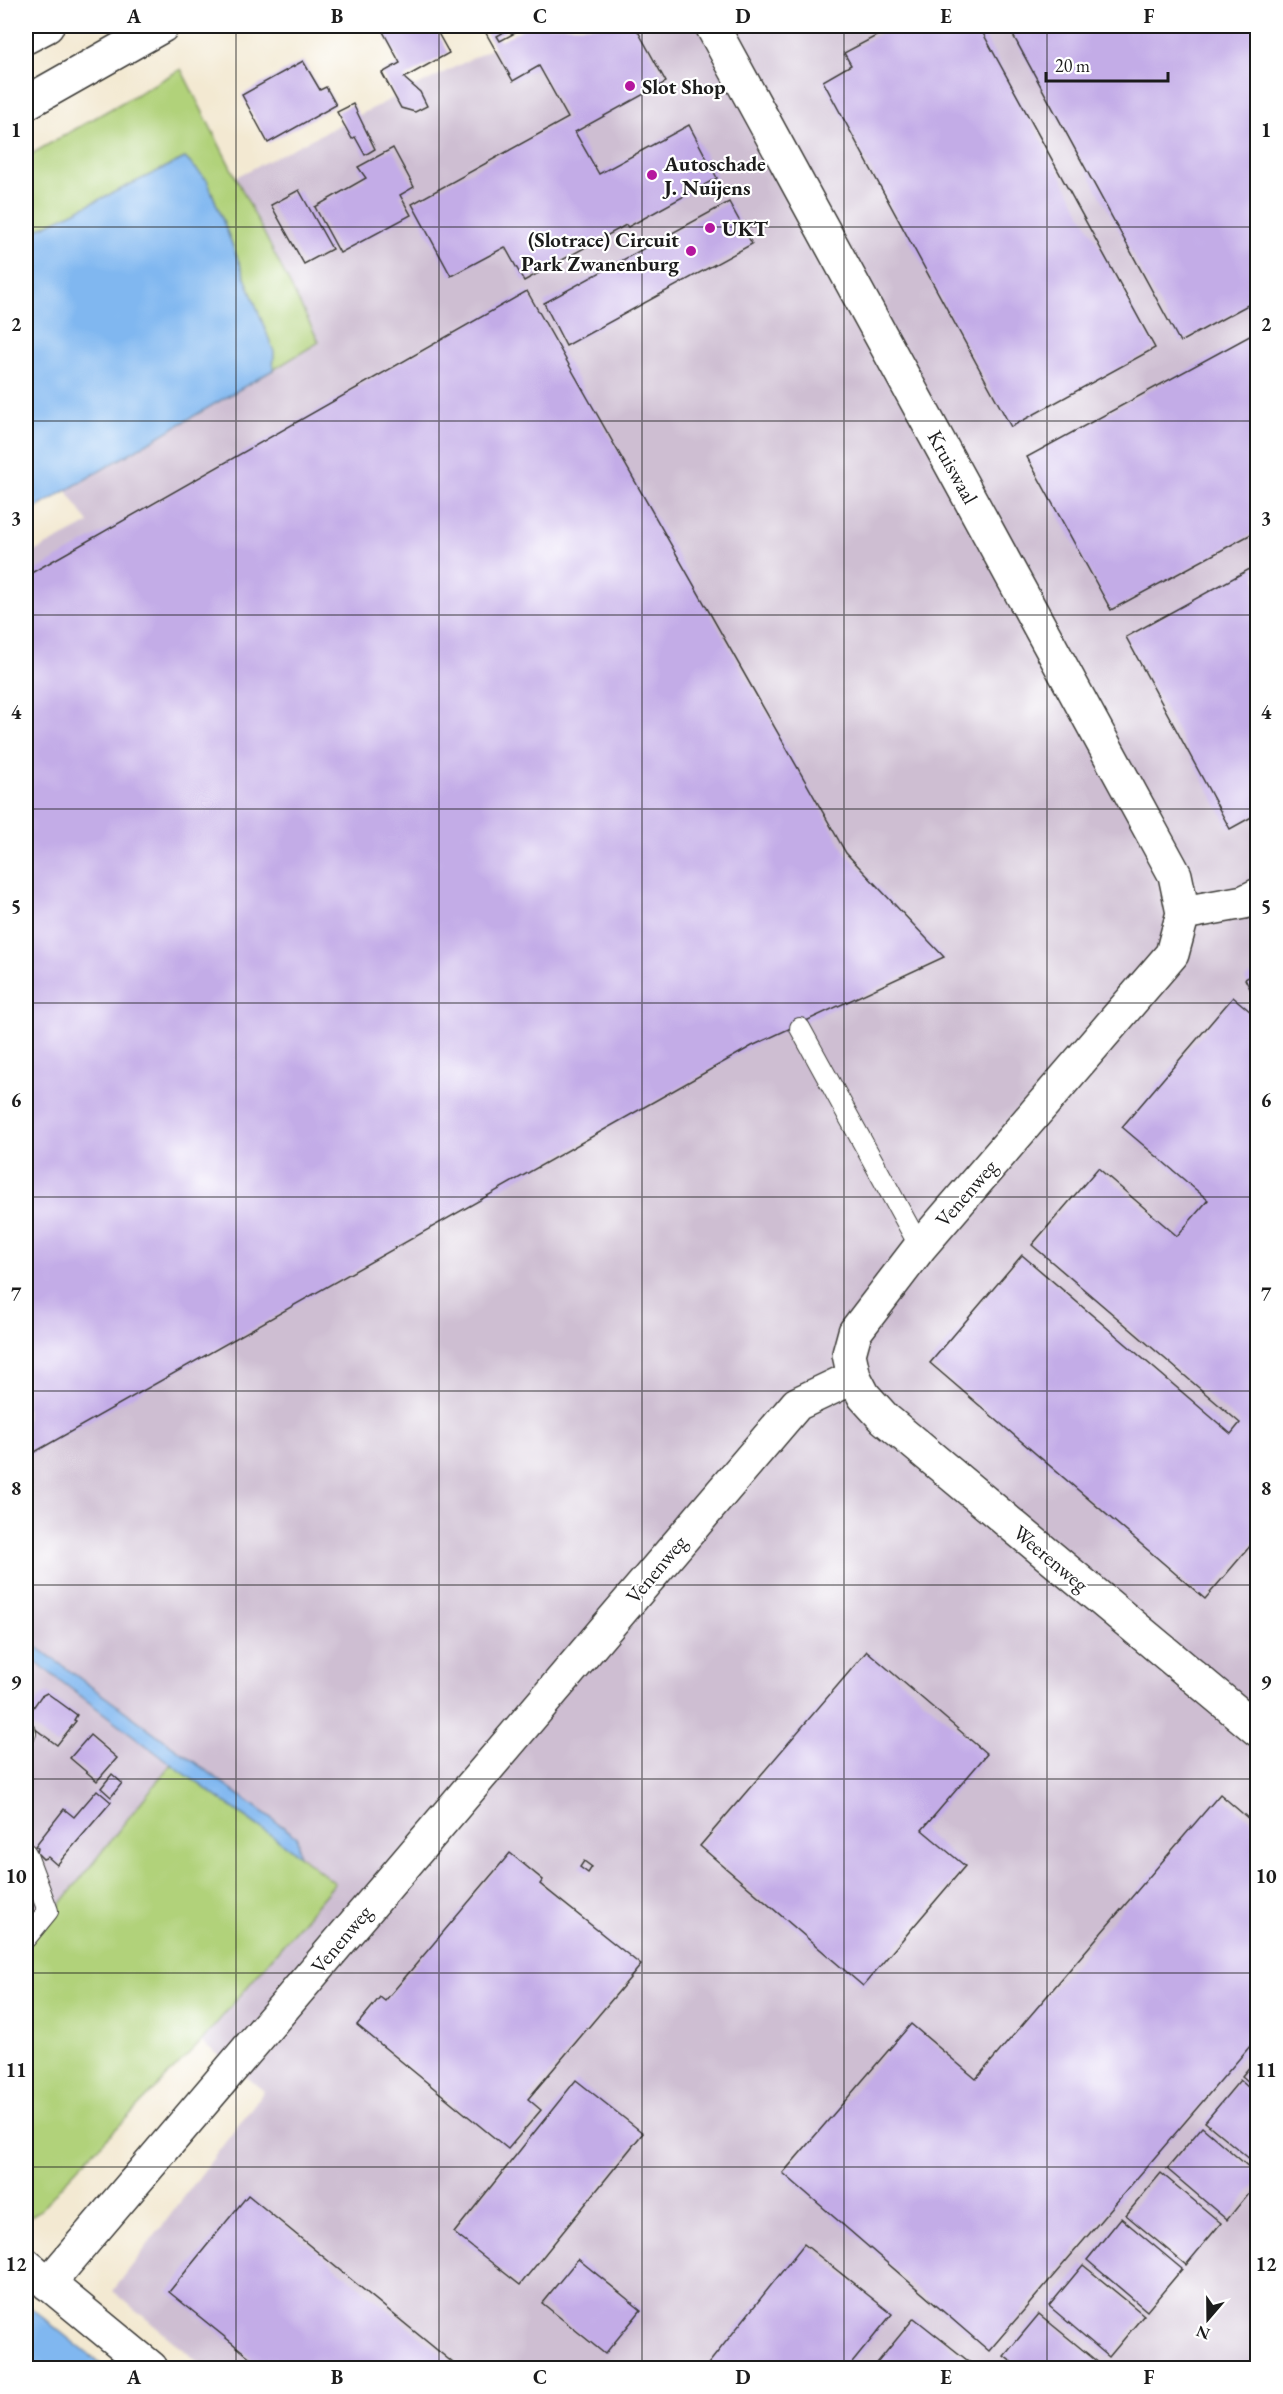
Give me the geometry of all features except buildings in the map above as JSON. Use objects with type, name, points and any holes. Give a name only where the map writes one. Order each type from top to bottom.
[{"type":"street","points":[[26,37],[47,26]]},
{"type":"street","points":[[26,103],[162,26]]},
{"type":"street","name":"Kruiswaal","points":[[712,26],[1175,874],[1184,913]]},
{"type":"street","points":[[1184,913],[1244,902],[1257,895]]},
{"type":"street","name":"Venenweg","points":[[37,2275],[797,1404],[854,1377],[849,1354],[855,1332],[920,1247],[1172,954],[1184,913]]},
{"type":"street","name":"Weerenweg","points":[[854,1377],[864,1396],[885,1419],[1257,1731]]},
{"type":"street","points":[[37,2275],[151,2368]]},
{"type":"lane","points":[[800,1028],[920,1247]]},
{"type":"lane","points":[[26,1853],[48,1911],[26,1938]]},
{"type":"shaded area","points":[[537,26],[1257,26],[1257,2368],[205,2368],[113,2291],[264,2091],[26,1904],[26,556],[89,523],[26,432],[26,282]]},
{"type":"green space","points":[[181,69],[319,342],[273,370],[274,352],[207,180],[185,158],[26,235],[26,157]]},
{"type":"green space","points":[[171,1764],[335,1883],[199,2044],[67,2179],[41,2210],[26,2219],[26,1911],[47,1921]]},
{"type":"water","points":[[185,158],[207,180],[274,352],[273,370],[26,514],[26,235]]},
{"type":"water","points":[[26,1639],[297,1837],[299,1855],[171,1764],[26,1655]]},
{"type":"water","points":[[26,2304],[105,2368],[26,2368]]},
{"type":"place","name":"Slot Shop","points":[[630,86]]},
{"type":"place","name":"Autoschade J. Nuijens","points":[[652,175]]},
{"type":"place","name":"UKT","points":[[710,228]]},
{"type":"place","name":"(Slotrace) Circuit Park Zwanenburg","points":[[691,251]]}]
